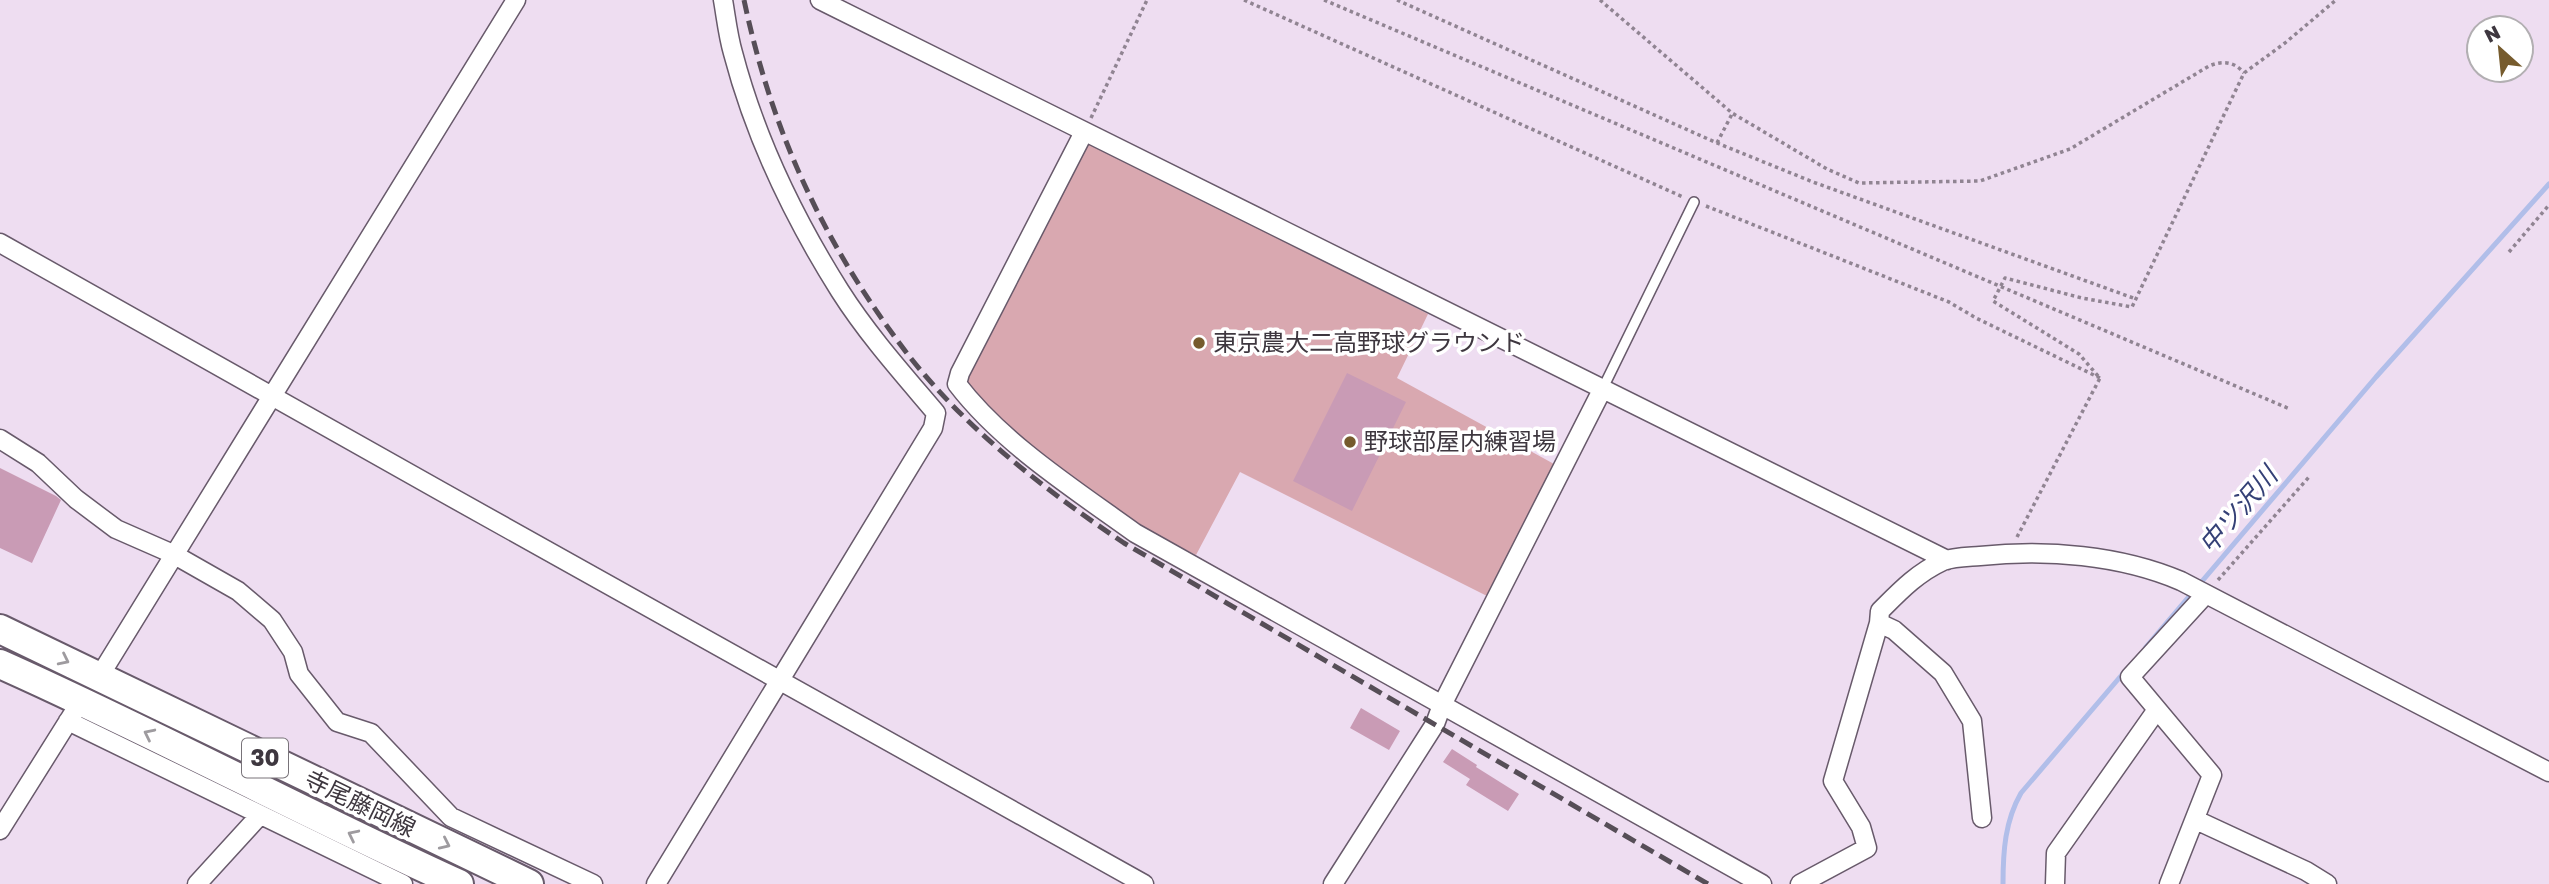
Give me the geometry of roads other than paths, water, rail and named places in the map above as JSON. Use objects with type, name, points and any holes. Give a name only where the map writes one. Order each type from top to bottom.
[{"type":"main road","name":"寺尾藤岡線","points":[[1,632],[529,884]]},
{"type":"main road","name":"寺尾藤岡線","points":[[0,664],[75,710],[459,884]]},
{"type":"street","points":[[99,677],[516,0]]},
{"type":"street","points":[[660,883],[933,428],[936,413],[842,293],[801,223],[767,152],[748,102],[732,51],[723,0]]},
{"type":"street","points":[[820,0],[1947,560]]},
{"type":"street","points":[[1084,132],[960,373],[957,384],[1002,430],[1062,481],[1135,533],[1762,884]]},
{"type":"street","points":[[0,243],[271,398],[1144,884]]},
{"type":"street","points":[[1333,884],[1435,724],[1442,705],[1602,390]]},
{"type":"street","points":[[0,439],[38,463],[76,499],[116,529],[173,554],[238,591],[272,620],[293,652],[299,674],[337,722],[371,733],[451,817],[593,884]]},
{"type":"street","points":[[1800,884],[1867,848],[1861,827],[1833,781],[1881,611],[1917,575],[1947,560],[2013,552],[2068,555],[2149,567],[2181,581],[2549,772]]},
{"type":"street","points":[[2169,884],[2212,775],[2130,677],[2205,595]]},
{"type":"street","points":[[1879,623],[1894,631],[1943,673],[1972,721],[1982,818]]},
{"type":"street","points":[[0,831],[75,710],[260,815],[403,884]]},
{"type":"street","points":[[2055,884],[2056,853],[2156,711]]},
{"type":"street","points":[[197,884],[260,815]]},
{"type":"street","points":[[2196,820],[2306,871],[2327,884]]},
{"type":"lane","points":[[1602,390],[1694,202]]},
{"type":"waterway","name":"中ツ沢川","points":[[2146,647],[2376,377],[2549,184]]},
{"type":"waterway","name":"中ツ沢川","points":[[2003,884],[2006,837],[2011,814],[2021,793],[2126,670]]},
{"type":"railway","points":[[744,0],[755,47],[784,137],[823,222],[846,264],[900,344],[923,373],[975,428],[1033,477],[1124,543],[1708,884]]},
{"type":"place","name":"東京農大二高野球グラウンド","points":[[1199,343]]},
{"type":"place","name":"野球部屋内練習場","points":[[1350,442]]}]
